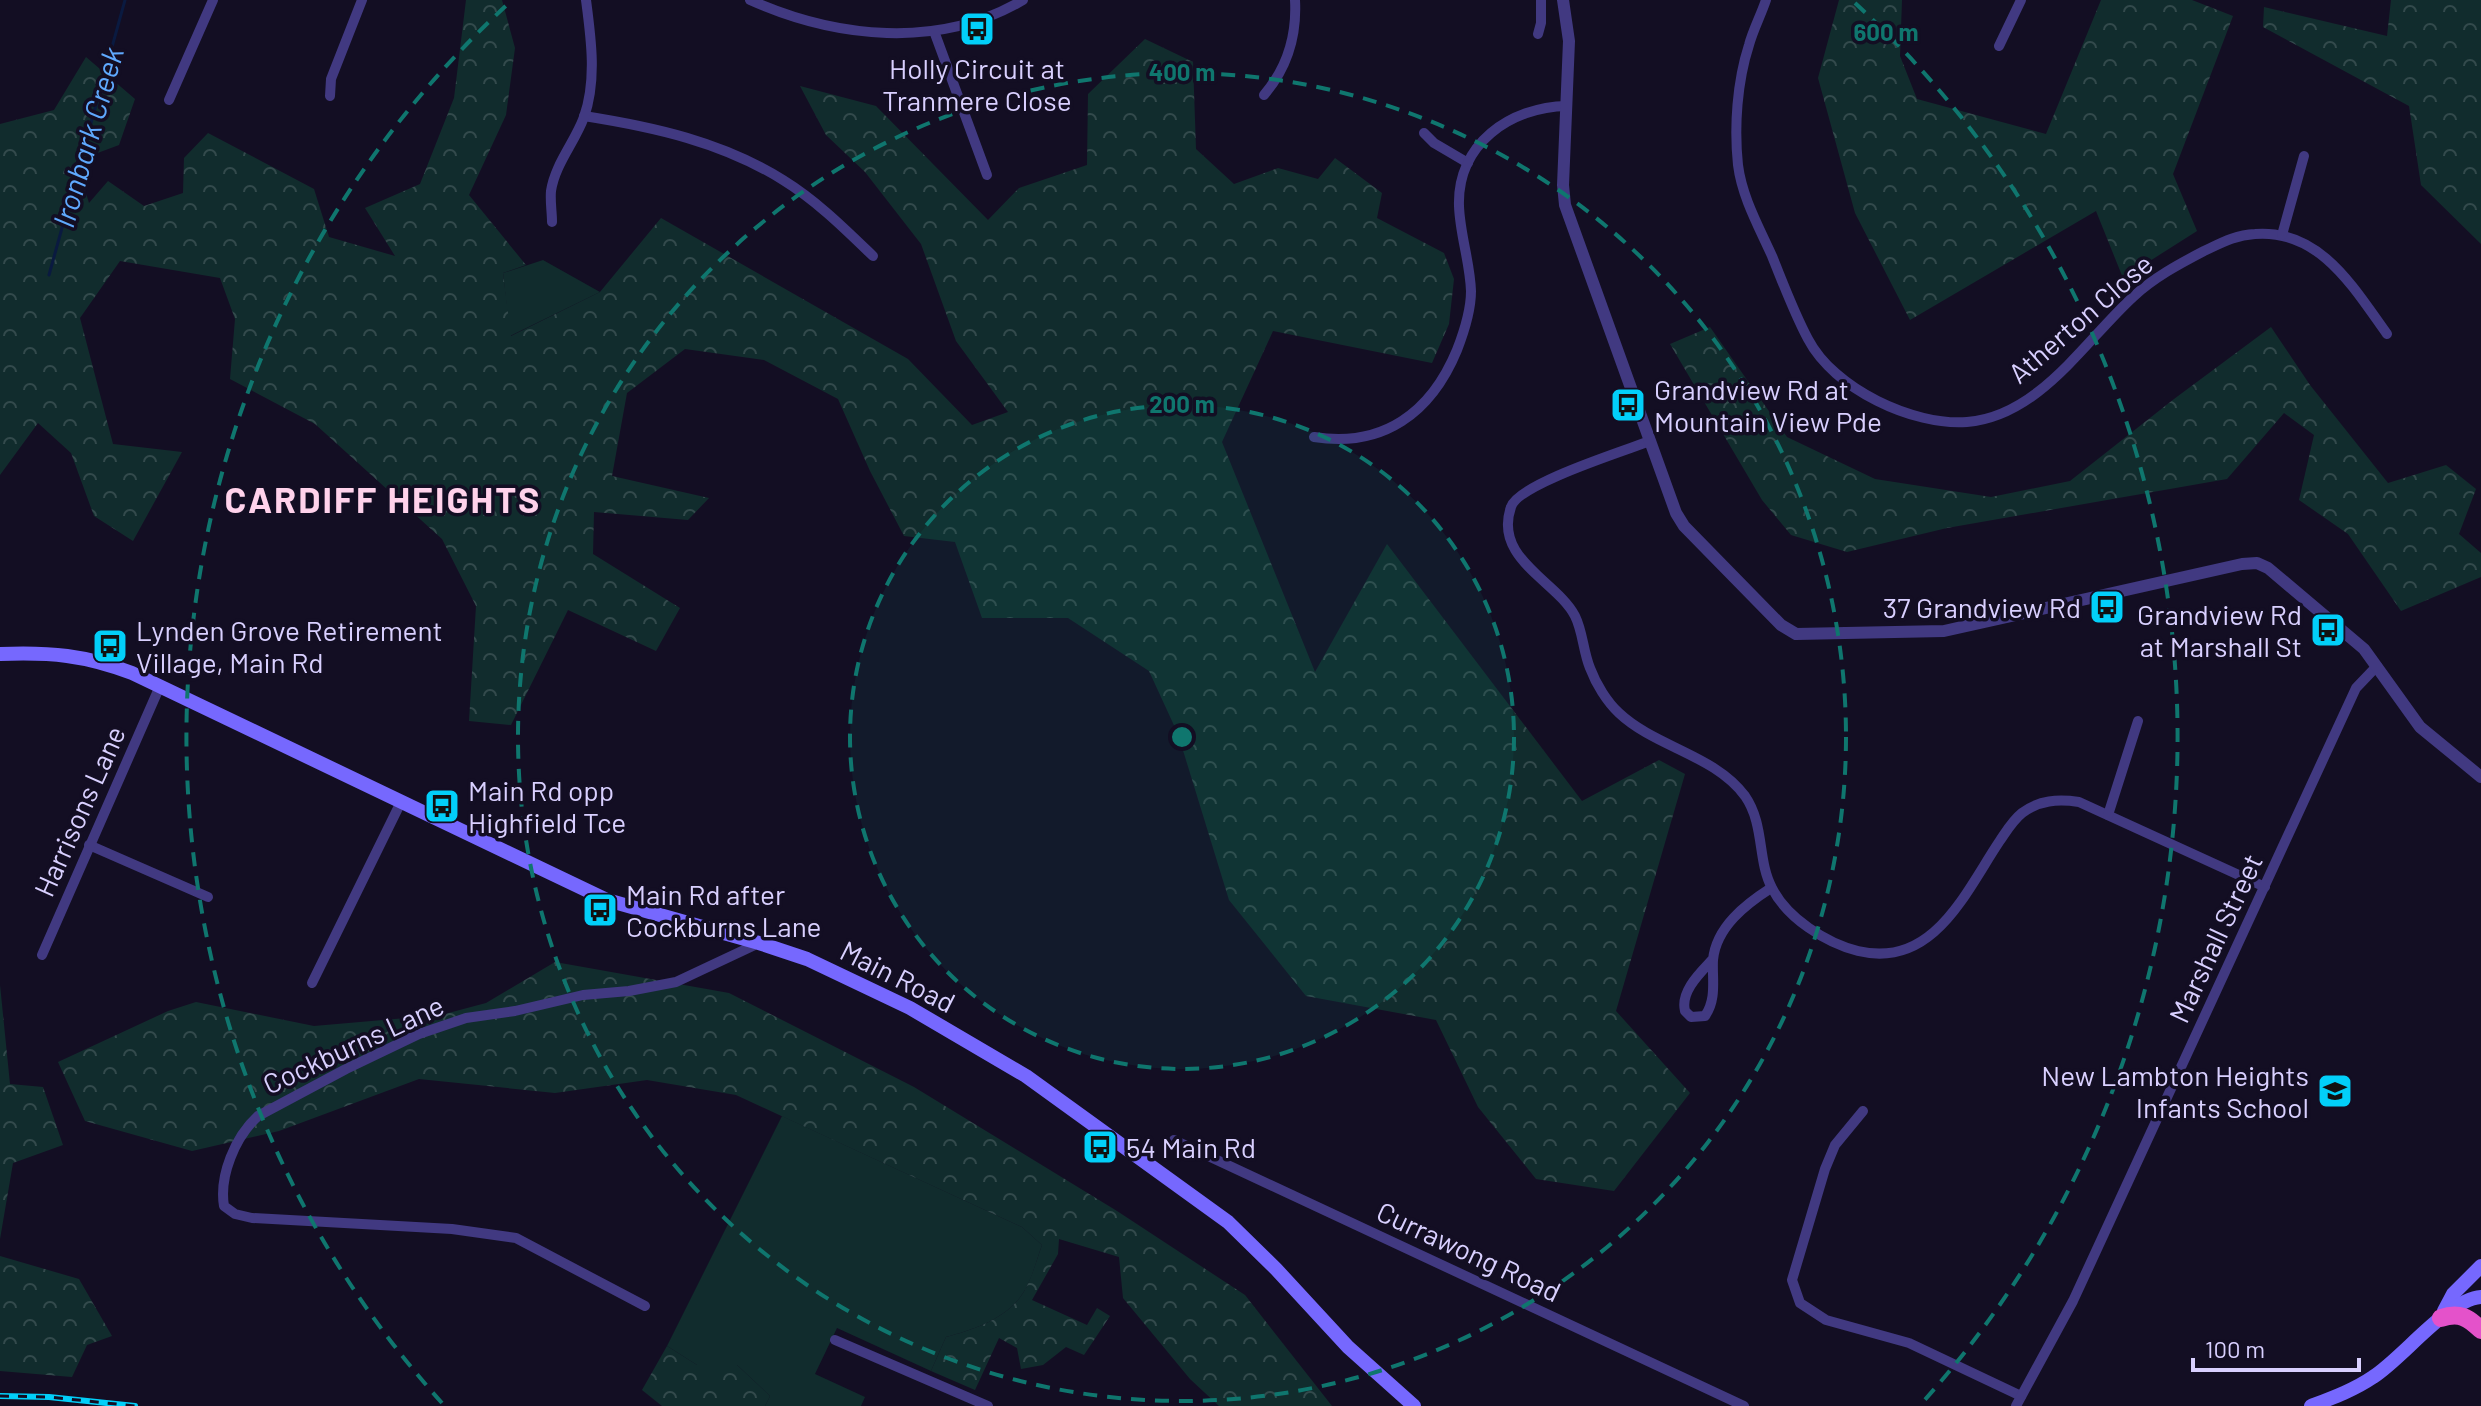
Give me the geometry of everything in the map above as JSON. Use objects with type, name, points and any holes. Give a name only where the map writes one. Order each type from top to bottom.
[{"type":"highway","points":[[2441,1318],[2455,1314],[2464,1316],[2481,1330]]},
{"type":"main road","name":"Main Road","points":[[0,654],[66,654],[94,659],[160,686],[607,900],[807,959],[910,1008],[1026,1076],[1228,1222],[1348,1347],[1414,1406]]},
{"type":"main road","points":[[2441,1318],[2453,1294],[2481,1266]]},
{"type":"main road","points":[[2311,1406],[2371,1378],[2403,1354],[2459,1303],[2481,1297]]},
{"type":"street","points":[[169,100],[213,0]]},
{"type":"street","points":[[330,96],[331,79],[362,0]]},
{"type":"street","points":[[552,222],[551,193],[555,175],[584,116],[591,80],[592,47],[586,0]]},
{"type":"street","points":[[750,0],[791,17],[848,30],[885,33],[934,31],[975,21],[1023,0]]},
{"type":"street","points":[[1264,95],[1286,63],[1296,18],[1295,0]]},
{"type":"street","points":[[1538,34],[1541,0]]},
{"type":"street","points":[[1563,0],[1569,26],[1563,185],[1567,214],[1676,513],[1684,526],[1781,625],[1796,634],[1944,631],[2252,563],[2263,565],[2364,649],[2420,727],[2481,777]]},
{"type":"street","name":"Atherton Close","points":[[1766,0],[1743,67],[1737,133],[1743,188],[1808,340],[1827,365],[1854,387],[1927,420],[1970,422],[2009,411],[2043,387],[2134,295],[2159,277],[2229,238],[2255,234],[2282,235],[2327,257],[2342,272],[2387,334]]},
{"type":"street","points":[[1999,46],[2021,0]]},
{"type":"street","points":[[934,31],[987,175]]},
{"type":"street","points":[[1314,437],[1332,440],[1360,438],[1401,423],[1428,398],[1449,368],[1463,334],[1471,293],[1459,203],[1468,163],[1489,134],[1506,121],[1546,106],[1567,106]]},
{"type":"street","points":[[584,116],[686,136],[736,155],[784,180],[827,212],[873,256]]},
{"type":"street","points":[[1424,133],[1434,143],[1468,163]]},
{"type":"street","points":[[2282,235],[2304,156]]},
{"type":"street","points":[[1650,441],[1561,475],[1519,495],[1512,503],[1508,529],[1513,544],[1534,575],[1574,613],[1590,668],[1603,694],[1619,713],[1639,728],[1714,770],[1745,796],[1759,828],[1771,888],[1795,917],[1812,930],[1850,948],[1874,953],[1908,950],[1925,941],[1938,929],[2022,813],[2049,800],[2079,802],[2265,887]]},
{"type":"street","name":"Marshall Street","points":[[2019,1401],[2073,1301],[2356,688],[2377,666]]},
{"type":"street","name":"Harrisons Lane","points":[[42,955],[160,686]]},
{"type":"street","points":[[2108,815],[2138,721]]},
{"type":"street","points":[[312,983],[401,802]]},
{"type":"street","points":[[89,845],[208,897]]},
{"type":"street","points":[[1713,959],[1714,980],[1709,1012],[1701,1018],[1691,1017],[1685,1011],[1685,998],[1713,959],[1724,931],[1734,916],[1771,888]]},
{"type":"street","name":"Cockburns Lane","points":[[645,1306],[516,1238],[452,1229],[301,1222],[235,1214],[224,1206],[224,1175],[249,1124],[258,1116],[419,1034],[466,1018],[515,1011],[583,995],[629,991],[676,982],[759,943]]},
{"type":"street","points":[[1863,1111],[1835,1145],[1825,1169],[1792,1280],[1800,1303],[1826,1320],[1909,1343],[2019,1401]]},
{"type":"street","name":"Currawong Road","points":[[1174,1140],[1744,1406]]},
{"type":"street","points":[[835,1340],[988,1406]]},
{"type":"green space","points":[[466,0],[502,0],[515,48],[506,115],[469,195],[526,265],[503,273],[511,336],[600,292],[661,218],[908,359],[972,425],[1008,412],[956,341],[921,244],[865,172],[826,135],[800,86],[876,106],[988,220],[1019,188],[1087,165],[1088,94],[1145,39],[1193,62],[1196,149],[1234,184],[1278,168],[1318,179],[1335,158],[1382,193],[1377,218],[1444,253],[1454,279],[1449,324],[1432,363],[1273,331],[1222,442],[1315,672],[1387,544],[1582,801],[1659,760],[1685,774],[1616,1011],[1690,1093],[1614,1191],[1536,1179],[1478,1107],[1436,1020],[1306,996],[1229,900],[1178,734],[1149,671],[1068,618],[982,618],[955,542],[904,536],[870,471],[838,399],[764,360],[685,349],[627,393],[612,476],[709,498],[688,520],[594,512],[593,554],[680,608],[656,651],[568,610],[511,725],[469,721],[476,606],[442,539],[315,424],[230,379],[235,319],[220,278],[120,261],[80,318],[113,444],[182,452],[133,541],[94,516],[71,453],[38,423],[0,475],[0,124],[54,110],[86,57],[135,99],[119,145],[76,161],[89,203],[108,181],[144,206],[183,193],[184,158],[208,133],[314,189],[329,237],[395,256],[365,208],[420,184],[454,98]]},
{"type":"green space","points":[[1839,0],[1902,0],[1900,56],[1917,99],[2046,134],[2101,0],[2192,0],[2233,16],[2173,174],[2197,231],[2123,278],[2096,211],[1910,320],[1855,213],[1818,78]]},
{"type":"green space","points":[[2391,0],[2481,0],[2481,244],[2421,185],[2409,106],[2263,27],[2264,7],[2387,36]]},
{"type":"green space","points":[[543,260],[600,292],[510,336],[503,273]]},
{"type":"green space","points":[[1710,327],[1787,437],[1875,479],[1991,497],[2070,481],[2271,327],[2310,385],[2388,483],[2446,465],[2476,489],[2459,534],[2481,553],[2481,577],[2401,611],[2348,534],[2299,500],[2314,435],[2284,413],[2227,479],[1947,528],[1847,552],[1791,535],[1762,500],[1670,344]]},
{"type":"green space","points":[[555,962],[729,993],[914,1087],[1117,1211],[1245,1295],[1332,1406],[1219,1406],[1190,1379],[1123,1298],[1119,1257],[1059,1239],[1058,1254],[1032,1300],[1087,1325],[1097,1308],[1110,1316],[1084,1355],[1066,1347],[1043,1365],[1021,1369],[1017,1348],[999,1338],[975,1390],[931,1371],[946,1337],[992,1320],[1019,1298],[1042,1245],[1022,1227],[736,1095],[647,1080],[555,1093],[419,1079],[279,1131],[192,1151],[85,1121],[58,1062],[168,1011],[196,1002],[314,1026],[441,1015],[486,1003]]},
{"type":"green space","points":[[0,985],[10,1084],[43,1087],[63,1145],[13,1163],[0,1239]]},
{"type":"green space","points":[[782,1116],[1022,1227],[1042,1245],[1031,1278],[1019,1298],[992,1320],[946,1337],[931,1371],[837,1328],[815,1374],[865,1397],[861,1406],[765,1406],[770,1396],[737,1365],[697,1365],[667,1346]]},
{"type":"green space","points":[[0,1256],[79,1279],[112,1336],[87,1345],[72,1377],[0,1371]]},
{"type":"green space","points":[[667,1346],[697,1365],[737,1365],[770,1396],[765,1406],[662,1406],[642,1390]]},
{"type":"waterway","name":"Ironbark Creek","points":[[49,275],[125,0]]},
{"type":"railway","points":[[0,1396],[49,1397],[135,1406]]},
{"type":"place","name":"Holly Circuit at Tranmere Close","points":[[977,29]]},
{"type":"place","name":"Grandview Rd at Mountain View Pde","points":[[1628,405]]},
{"type":"place","name":"37 Grandview Rd","points":[[2107,607]]},
{"type":"place","name":"Grandview Rd at Marshall St","points":[[2328,630]]},
{"type":"place","name":"Lynden Grove Retirement Village, Main Rd","points":[[110,646]]},
{"type":"place","name":"Main Rd opp Highfield Tce","points":[[442,806]]},
{"type":"place","name":"Main Rd after Cockburns Lane","points":[[600,910]]},
{"type":"place","name":"New Lambton Heights Infants School","points":[[2335,1091]]},
{"type":"place","name":"54 Main Rd","points":[[1100,1147]]},
{"type":"district","name":"CARDIFF HEIGHTS","points":[[383,498]]}]
